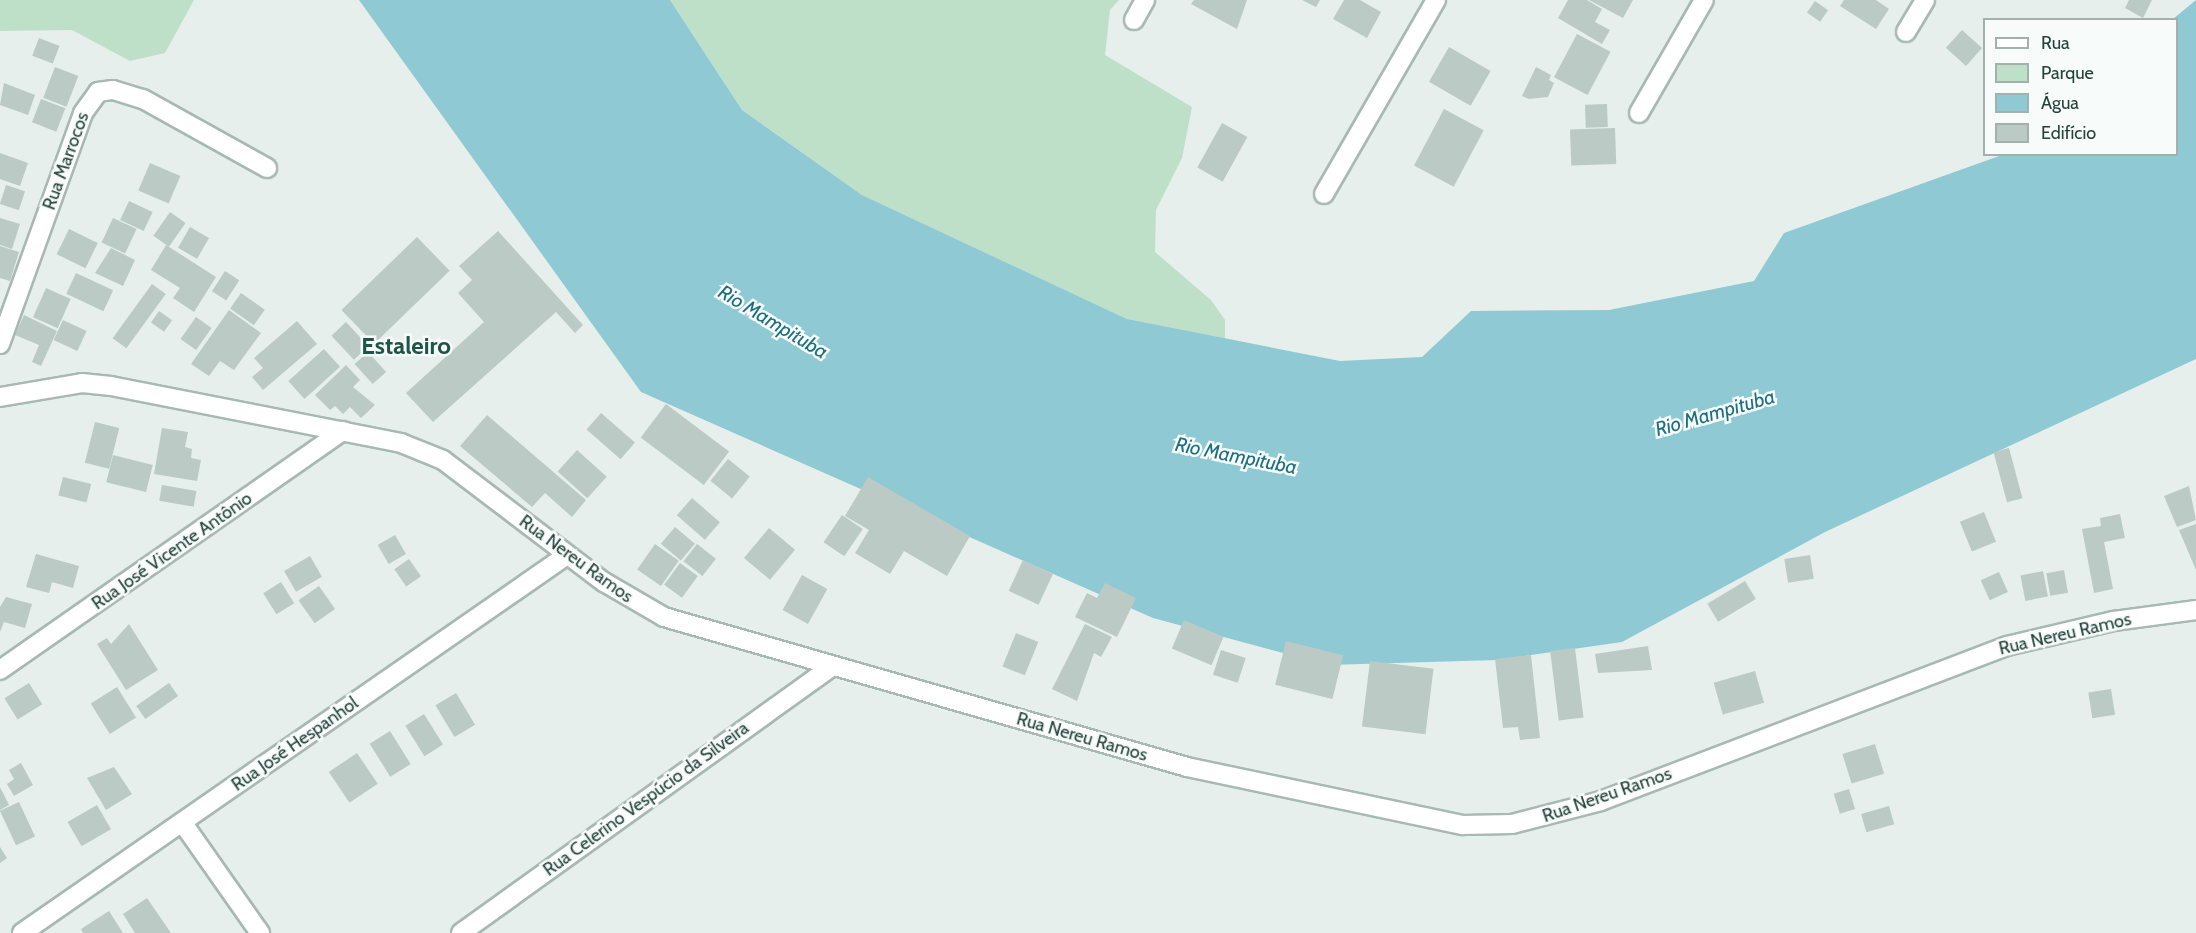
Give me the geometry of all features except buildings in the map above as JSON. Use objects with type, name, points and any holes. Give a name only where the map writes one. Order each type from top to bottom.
[{"type":"street","points":[[1134,20],[1145,0]]},
{"type":"street","points":[[1324,194],[1436,0]]},
{"type":"street","points":[[1639,112],[1704,0]]},
{"type":"street","points":[[1906,32],[1925,0]]},
{"type":"street","name":"Rua Marrocos","points":[[0,344],[83,113],[98,92],[113,90],[143,99],[267,168]]},
{"type":"street","name":"Rua Nereu Ramos","points":[[0,397],[73,384],[111,386],[402,443],[443,460],[567,555],[664,617],[1244,781],[1416,819],[1512,824],[1601,801],[2007,646],[2114,621],[2196,610]]},
{"type":"street","name":"Rua José Vicente Antônio","points":[[0,670],[343,431]]},
{"type":"street","name":"Rua José Hespanhol","points":[[22,933],[567,555]]},
{"type":"street","name":"Rua Celerino Vespúcio da Silveira","points":[[460,933],[832,666]]},
{"type":"street","points":[[182,822],[260,933]]},
{"type":"green space","points":[[0,0],[194,0],[165,53],[130,61],[72,30],[0,31]]},
{"type":"green space","points":[[670,0],[1119,0],[1110,10],[1105,55],[1192,107],[1182,158],[1156,210],[1155,252],[1211,300],[1225,320],[1225,340],[1127,319],[862,195],[742,110]]},
{"type":"water","name":"Rio Mampituba","points":[[359,0],[670,0],[742,110],[862,195],[1127,319],[1340,361],[1422,357],[1471,311],[1609,310],[1754,281],[1784,233],[1999,156],[2178,156],[2178,18],[2174,18],[2196,0],[2196,359],[1825,532],[1622,642],[1497,660],[1328,665],[1153,618],[641,392]]},
{"type":"district","name":"Estaleiro","points":[[406,346]]}]
